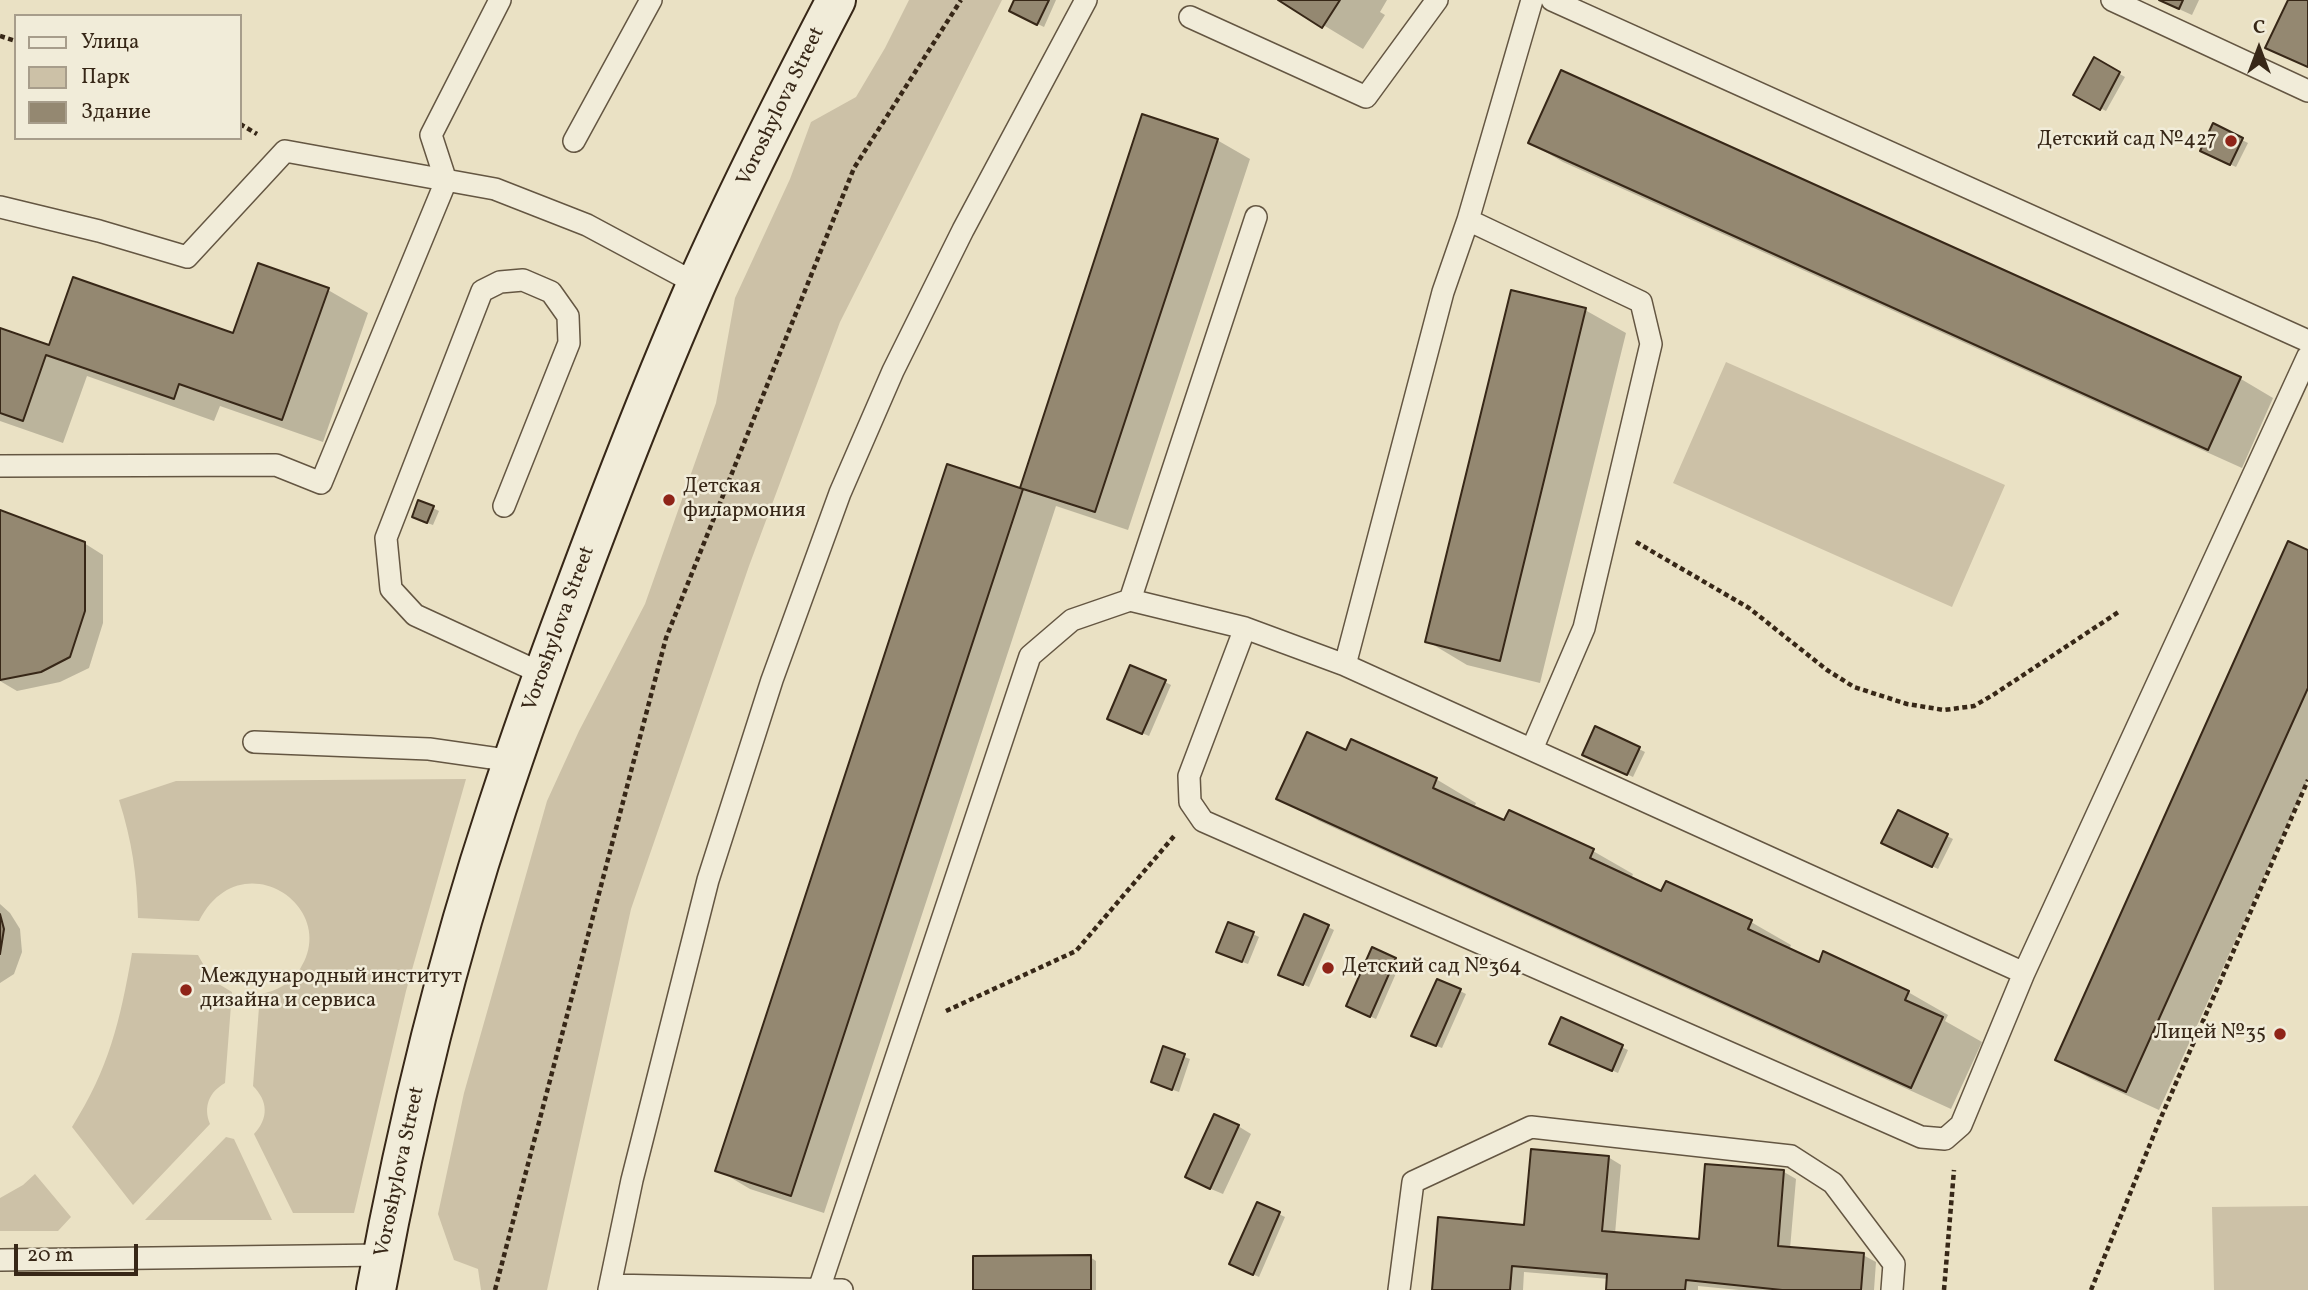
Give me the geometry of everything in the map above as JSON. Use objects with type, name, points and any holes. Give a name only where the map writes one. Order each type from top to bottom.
[{"type":"street","name":"Voroshylova Street","points":[[380,1272],[417,1095],[455,945],[496,809],[543,674],[611,491],[696,285],[778,110],[836,0]]},
{"type":"lane","points":[[0,466],[276,466],[321,483],[446,181],[431,135],[500,0]]},
{"type":"lane","points":[[575,141],[651,0]]},
{"type":"lane","points":[[842,1290],[609,1287],[632,1180],[708,880],[772,680],[840,493],[892,371],[982,194],[1086,0]]},
{"type":"lane","points":[[1190,18],[1366,97],[1437,0]]},
{"type":"lane","points":[[1345,665],[1443,292],[1468,220],[1532,0]]},
{"type":"lane","points":[[1552,0],[2308,341]]},
{"type":"lane","points":[[2112,0],[2308,91]]},
{"type":"lane","points":[[0,207],[99,231],[187,257],[285,151],[495,189],[587,225],[696,285]]},
{"type":"lane","points":[[1129,600],[1256,217]]},
{"type":"lane","points":[[1468,220],[1641,302],[1651,344],[1584,628],[1532,749]]},
{"type":"lane","points":[[504,506],[569,343],[568,316],[551,292],[523,280],[500,282],[482,291],[386,538],[391,589],[415,615],[543,674]]},
{"type":"lane","points":[[1245,628],[1189,776],[1190,802],[1203,821],[1921,1137],[1945,1139],[1961,1125],[2024,973],[2308,356]]},
{"type":"lane","points":[[819,1289],[908,1029],[1030,656],[1072,620],[1129,600],[1245,628],[1345,665],[2024,973]]},
{"type":"lane","points":[[254,742],[429,749],[513,761]]},
{"type":"lane","points":[[1399,1290],[1413,1182],[1531,1127],[1791,1156],[1833,1183],[1894,1264],[1892,1290]]},
{"type":"lane","points":[[0,1260],[380,1272]]},
{"type":"path","points":[[495,1290],[666,638],[854,168],[961,0]]},
{"type":"path","points":[[1608,526],[1749,608],[1827,670],[1854,687],[1907,704],[1944,710],[1974,706],[2120,611]]},
{"type":"path","points":[[2091,1290],[2159,1122],[2308,780]]},
{"type":"path","points":[[908,1029],[1076,951],[1196,811]]},
{"type":"path","points":[[1944,1290],[1955,1174],[1945,1139]]},
{"type":"green space","points":[[909,0],[1002,0],[840,322],[749,566],[631,909],[547,1290],[481,1290],[478,1269],[454,1260],[438,1214],[464,1093],[547,801],[579,731],[645,604],[716,403],[735,298],[790,179],[811,122],[856,97]]},
{"type":"green space","points":[[1726,362],[2005,485],[1952,607],[1673,483]]},
{"type":"green space","points":[[466,779],[406,991],[354,1213],[293,1213],[254,1134],[262,1122],[265,1110],[262,1098],[253,1086],[260,994],[283,986],[300,969],[309,946],[307,924],[297,905],[280,891],[260,884],[238,885],[217,897],[199,921],[138,918],[133,858],[119,800],[176,781]]},
{"type":"green space","points":[[132,953],[198,955],[212,980],[232,992],[225,1083],[211,1095],[207,1106],[210,1124],[133,1205],[72,1127],[95,1085],[111,1044]]},
{"type":"green space","points":[[226,1137],[234,1139],[272,1220],[145,1220]]},
{"type":"green space","points":[[35,1174],[71,1217],[58,1231],[0,1231],[0,1198],[23,1185]]},
{"type":"green space","points":[[2308,1206],[2308,1290],[2214,1290],[2212,1207]]},
{"type":"building","points":[[1014,0],[1049,0],[1037,25],[1009,11]]},
{"type":"building","points":[[1278,0],[1340,0],[1322,28]]},
{"type":"building","points":[[2159,0],[2183,0],[2179,9]]},
{"type":"building","points":[[2288,0],[2308,0],[2308,67],[2265,48]]},
{"type":"building","points":[[2094,57],[2120,72],[2100,110],[2073,95]]},
{"type":"building","points":[[1561,70],[2241,377],[2208,450],[1528,143]]},
{"type":"building","points":[[1142,114],[1218,139],[1095,512],[1020,488]]},
{"type":"building","points":[[2213,123],[2243,138],[2230,165],[2200,151]]},
{"type":"building","points":[[258,263],[329,288],[282,420],[179,384],[174,399],[46,355],[23,421],[0,413],[0,328],[49,345],[73,277],[233,333]]},
{"type":"building","points":[[1511,290],[1586,308],[1500,661],[1425,642]]},
{"type":"building","points":[[947,464],[1023,489],[791,1196],[715,1171]]},
{"type":"building","points":[[418,500],[434,506],[427,523],[412,517]]},
{"type":"building","points":[[0,510],[85,542],[85,611],[70,657],[41,672],[0,680]]},
{"type":"building","points":[[2288,541],[2308,550],[2308,688],[2126,1092],[2055,1060]]},
{"type":"building","points":[[1130,665],[1166,680],[1142,734],[1107,719]]},
{"type":"building","points":[[1595,726],[1640,747],[1627,775],[1582,755]]},
{"type":"building","points":[[1307,732],[1346,750],[1351,739],[1437,778],[1433,788],[1504,820],[1509,810],[1594,849],[1590,858],[1661,891],[1666,881],[1752,920],[1748,929],[1819,962],[1823,951],[1909,991],[1905,1000],[1943,1017],[1911,1088],[1276,799]]},
{"type":"building","points":[[1898,810],[1948,834],[1932,867],[1881,843]]},
{"type":"building","points":[[0,914],[4,929],[0,954]]},
{"type":"building","points":[[1304,914],[1329,925],[1303,985],[1278,975]]},
{"type":"building","points":[[1228,922],[1254,932],[1242,962],[1216,952]]},
{"type":"building","points":[[1372,947],[1396,958],[1370,1017],[1346,1006]]},
{"type":"building","points":[[1437,979],[1461,989],[1436,1046],[1411,1036]]},
{"type":"building","points":[[1561,1017],[1623,1045],[1612,1071],[1549,1044]]},
{"type":"building","points":[[1163,1046],[1185,1054],[1172,1090],[1151,1082]]},
{"type":"building","points":[[1214,1114],[1239,1125],[1210,1189],[1185,1177]]},
{"type":"building","points":[[1531,1149],[1609,1156],[1602,1231],[1649,1235],[1699,1239],[1705,1164],[1784,1170],[1778,1246],[1864,1253],[1861,1290],[1782,1290],[1686,1280],[1685,1290],[1606,1290],[1607,1274],[1512,1266],[1510,1290],[1432,1290],[1438,1217],[1524,1225]]},
{"type":"building","points":[[1257,1202],[1280,1212],[1253,1275],[1229,1264]]},
{"type":"building","points":[[1091,1255],[1091,1290],[973,1290],[973,1256]]},
{"type":"place","name":"Детский сад №427","points":[[2231,141]]},
{"type":"place","name":"Детская филармония","points":[[669,500]]},
{"type":"place","name":"Детский сад №364","points":[[1328,968]]},
{"type":"place","name":"Международный институт дизайна и сервиса","points":[[186,990]]},
{"type":"place","name":"Лицей №35","points":[[2280,1034]]}]
